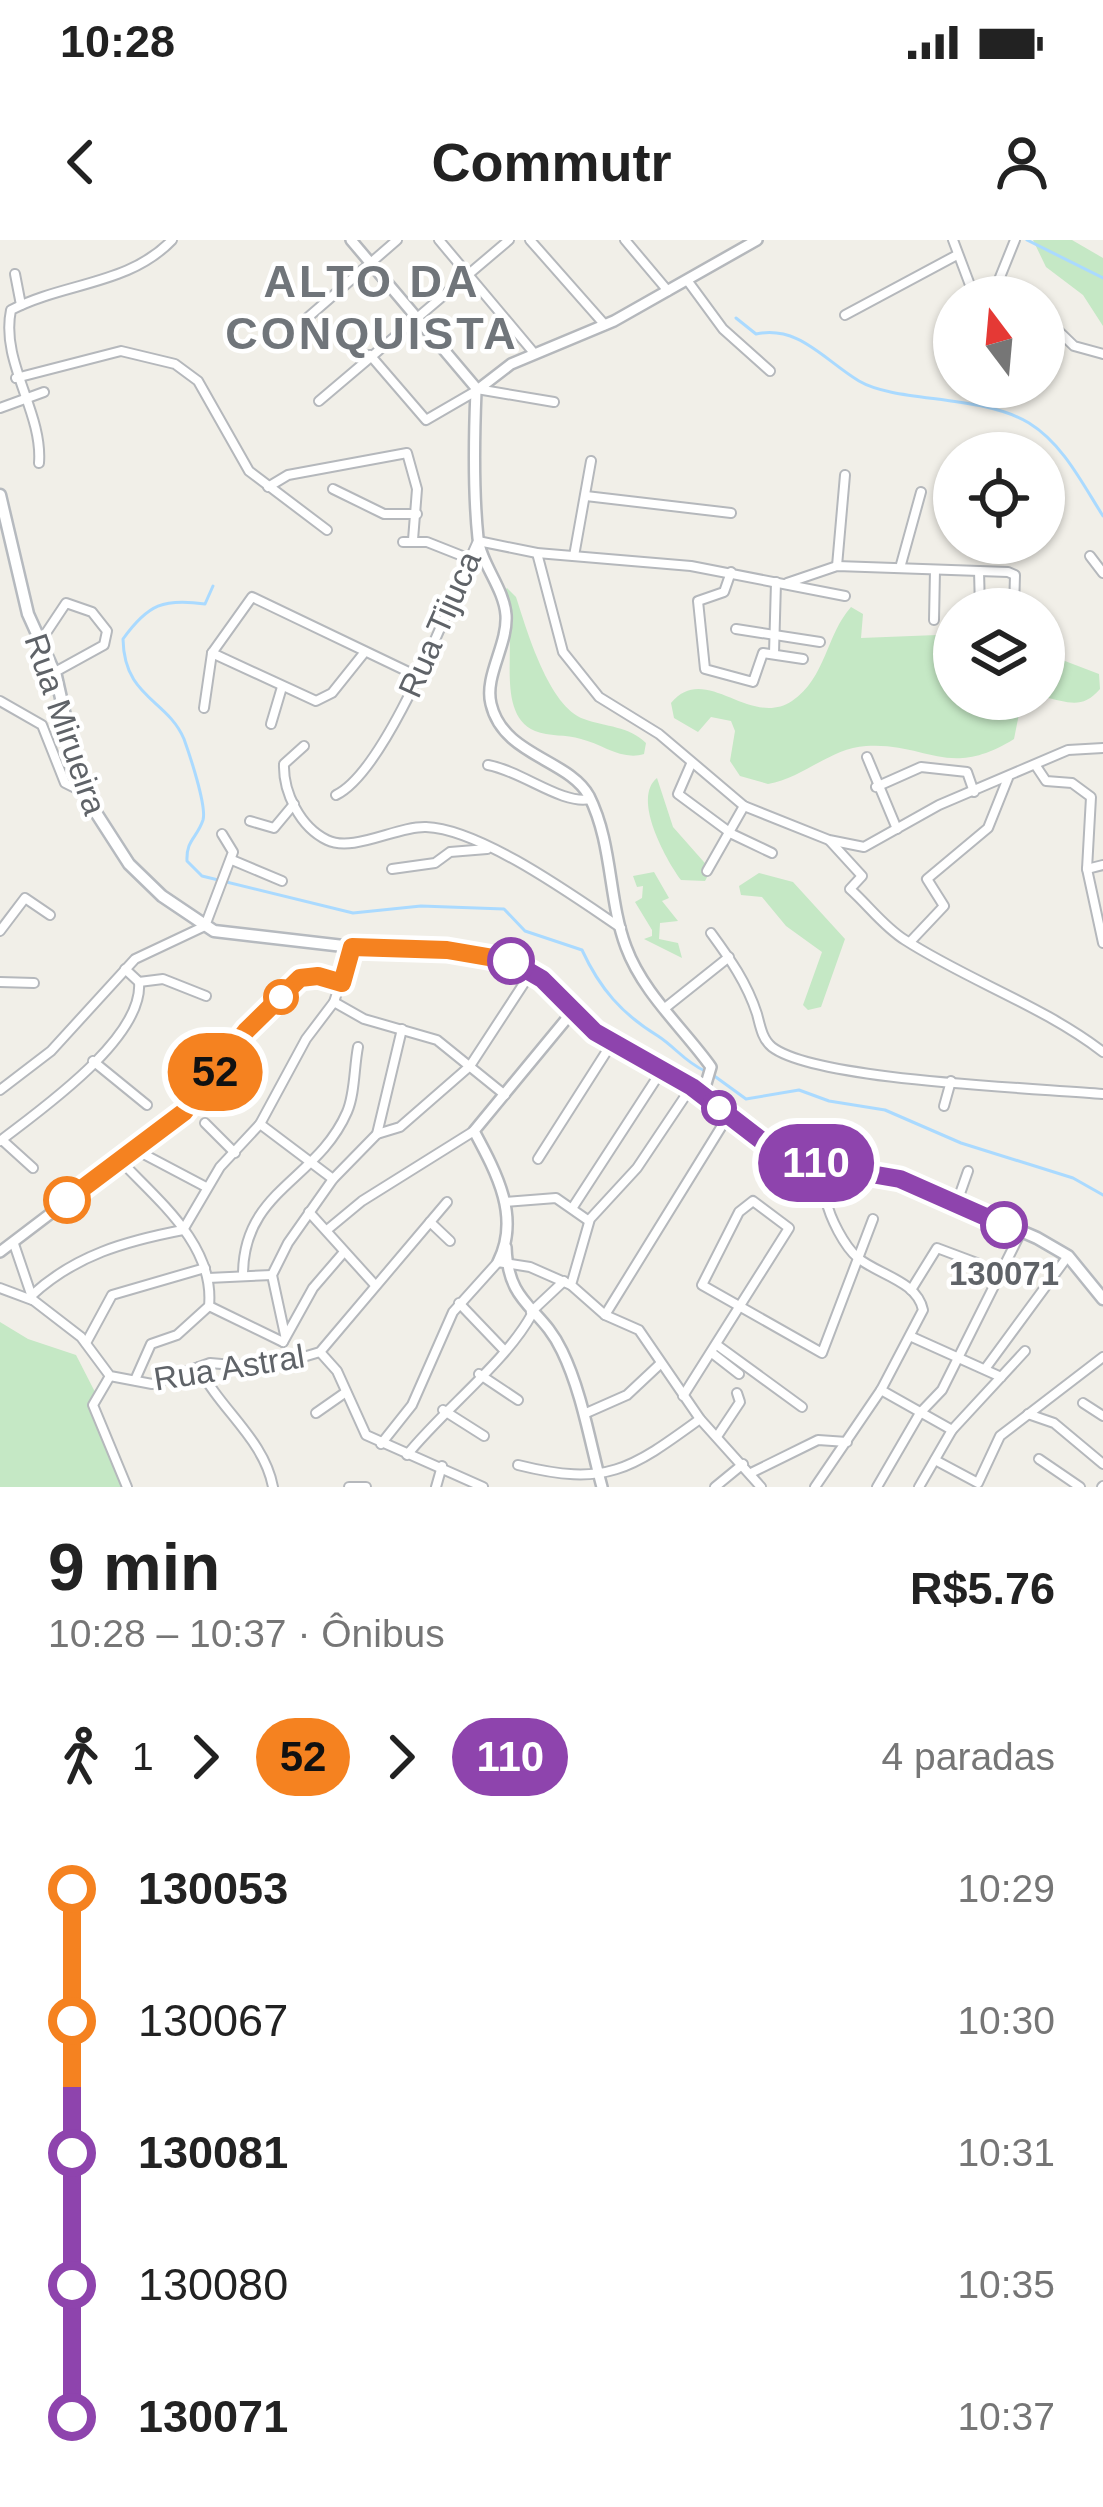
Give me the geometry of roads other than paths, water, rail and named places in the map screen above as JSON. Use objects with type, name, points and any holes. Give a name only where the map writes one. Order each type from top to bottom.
[{"type":"main road","name":"Rua Mirueira","points":[[0,498],[23,597],[55,672],[82,791],[140,878],[205,926]]},
{"type":"main road","points":[[205,926],[352,947],[467,952],[532,970],[612,1042],[697,1090],[766,1144],[836,1168],[900,1179],[1021,1232],[1068,1256],[1103,1299]]},
{"type":"street","points":[[16,308],[142,266],[172,240]]},
{"type":"street","points":[[351,240],[476,390],[554,402]]},
{"type":"street","points":[[307,319],[398,240]]},
{"type":"street","points":[[439,240],[534,353]]},
{"type":"street","points":[[319,401],[508,240]]},
{"type":"street","points":[[530,240],[605,325]]},
{"type":"street","points":[[625,240],[668,291]]},
{"type":"street","points":[[370,355],[426,420],[534,353],[605,325],[758,240]]},
{"type":"street","points":[[953,240],[966,276]]},
{"type":"street","points":[[1000,276],[1015,240]]},
{"type":"street","points":[[845,316],[957,255]]},
{"type":"street","points":[[15,274],[16,308],[5,334],[22,401],[39,435],[39,463]]},
{"type":"street","points":[[687,280],[723,329],[770,371]]},
{"type":"street","points":[[1065,337],[1074,346],[1103,354]]},
{"type":"street","points":[[16,378],[121,351],[161,358],[198,381],[248,471],[327,530]]},
{"type":"street","name":"Rua Tijuca","points":[[336,795],[375,757],[478,541],[476,390]]},
{"type":"street","points":[[0,408],[44,392]]},
{"type":"street","points":[[268,488],[287,475],[403,452],[415,480],[417,514],[408,541],[470,559]]},
{"type":"street","points":[[574,556],[591,461]]},
{"type":"street","points":[[837,566],[844,475]]},
{"type":"street","points":[[333,489],[384,514],[417,514]]},
{"type":"street","points":[[900,568],[921,491]]},
{"type":"street","points":[[586,496],[731,513]]},
{"type":"street","points":[[478,541],[537,553],[731,572],[845,596]]},
{"type":"street","points":[[407,1455],[531,1313],[567,1283],[589,1221],[711,1077],[632,962],[590,799],[568,773],[533,758],[493,712],[490,692],[504,643],[506,610],[478,541]]},
{"type":"street","points":[[537,553],[558,637],[574,669],[599,697],[652,728],[744,806],[829,840],[864,847],[1008,776],[1079,747],[1103,748]]},
{"type":"street","points":[[1090,556],[1103,572]]},
{"type":"street","points":[[781,583],[837,566],[1014,573],[1014,588]]},
{"type":"street","points":[[935,570],[935,588]]},
{"type":"street","points":[[979,571],[979,588]]},
{"type":"street","points":[[731,572],[724,592],[698,601],[704,667],[753,682],[762,655],[803,659]]},
{"type":"street","points":[[774,653],[781,583]]},
{"type":"street","points":[[204,708],[212,653],[245,601],[256,597],[417,676]]},
{"type":"street","points":[[40,642],[66,603],[92,612],[107,632],[104,645],[55,672]]},
{"type":"street","points":[[736,629],[820,642]]},
{"type":"street","points":[[212,653],[282,687],[323,700],[364,652]]},
{"type":"street","points":[[271,724],[282,687]]},
{"type":"street","points":[[0,701],[43,725],[65,782],[82,791]]},
{"type":"street","points":[[304,746],[284,764],[284,788],[333,843],[429,827],[540,874],[621,929]]},
{"type":"street","points":[[867,757],[897,829]]},
{"type":"street","points":[[691,764],[677,794],[732,834],[772,853]]},
{"type":"street","points":[[488,765],[531,777],[571,801],[590,799]]},
{"type":"street","points":[[876,787],[908,771],[937,766],[967,772],[974,792]]},
{"type":"street","points":[[1036,766],[1046,781],[1072,783],[1090,796],[1087,869],[1103,943]]},
{"type":"street","points":[[910,943],[944,906],[927,879],[988,827],[1006,792],[1008,776]]},
{"type":"street","points":[[250,821],[274,828],[295,804]]},
{"type":"street","points":[[707,871],[744,806]]},
{"type":"street","points":[[0,1090],[51,1051],[125,969],[160,944],[205,926],[232,860],[234,848],[222,834]]},
{"type":"street","points":[[829,840],[862,876],[850,889],[910,943],[1042,1012],[1103,1052]]},
{"type":"street","points":[[392,869],[435,863],[450,853],[487,849]]},
{"type":"street","points":[[232,860],[283,881]]},
{"type":"street","points":[[1087,869],[1103,865]]},
{"type":"street","points":[[0,931],[27,898],[50,915]]},
{"type":"street","points":[[711,933],[750,993],[764,1037],[776,1050],[845,1069],[1103,1094]]},
{"type":"street","points":[[32,1298],[55,1274],[94,1253],[183,1229],[206,1187],[260,1124],[306,1039],[334,1002],[352,947]]},
{"type":"street","points":[[665,1008],[729,957]]},
{"type":"street","points":[[125,969],[140,982],[163,979],[206,996]]},
{"type":"street","points":[[376,1134],[400,1127],[470,1066],[532,970]]},
{"type":"street","points":[[0,1252],[184,1112],[246,1031],[300,978],[318,976],[342,983]]},
{"type":"street","points":[[0,982],[34,982]]},
{"type":"street","points":[[33,1168],[1,1140],[76,1084],[136,1006],[140,982]]},
{"type":"street","points":[[334,1002],[364,1019],[437,1040],[505,1095]]},
{"type":"street","points":[[327,1231],[362,1201],[474,1131],[573,1011]]},
{"type":"street","points":[[285,1364],[272,1275],[333,1179],[376,1134],[402,1029]]},
{"type":"street","points":[[538,1160],[612,1042]]},
{"type":"street","points":[[243,1275],[252,1222],[309,1164],[350,1108],[358,1047]]},
{"type":"street","points":[[93,1061],[147,1106]]},
{"type":"street","points":[[573,1207],[662,1070]]},
{"type":"street","points":[[944,1106],[951,1081]]},
{"type":"street","points":[[604,1315],[728,1116]]},
{"type":"street","points":[[206,1123],[235,1154]]},
{"type":"street","points":[[260,1124],[333,1179]]},
{"type":"street","points":[[474,1131],[505,1202],[502,1262],[515,1294],[560,1347],[601,1481]]},
{"type":"street","points":[[131,1148],[206,1187]]},
{"type":"street","points":[[118,1158],[183,1229],[206,1273],[209,1306]]},
{"type":"street","points":[[815,1487],[881,1390],[923,1310],[911,1290],[855,1256],[826,1200],[836,1168]]},
{"type":"street","points":[[955,1206],[968,1171]]},
{"type":"street","points":[[505,1202],[556,1198],[589,1221]]},
{"type":"street","name":"Rua Astral","points":[[32,1298],[86,1343],[110,1376],[152,1384],[217,1362],[258,1368],[285,1364],[320,1352],[447,1202]]},
{"type":"street","points":[[683,1396],[738,1305],[789,1228],[760,1204],[753,1202],[739,1212],[702,1285],[738,1305],[821,1353],[855,1256],[873,1220]]},
{"type":"street","points":[[309,1212],[375,1285]]},
{"type":"street","points":[[430,1222],[450,1241]]},
{"type":"street","points":[[877,1487],[920,1414],[942,1390],[1021,1232]]},
{"type":"street","points":[[14,1244],[32,1298]]},
{"type":"street","points":[[911,1290],[937,1248],[977,1263]]},
{"type":"street","points":[[284,1339],[313,1288],[344,1252]]},
{"type":"street","points":[[985,1369],[1068,1256]]},
{"type":"street","points":[[502,1262],[567,1283],[604,1315],[639,1330],[700,1419],[760,1487]]},
{"type":"street","points":[[381,1444],[412,1405],[459,1303],[502,1262]]},
{"type":"street","points":[[86,1343],[112,1294],[206,1273],[272,1275]]},
{"type":"street","points":[[0,1288],[32,1298]]},
{"type":"street","points":[[459,1303],[502,1349]]},
{"type":"street","points":[[209,1306],[284,1339]]},
{"type":"street","points":[[135,1380],[151,1344],[177,1335],[209,1306]]},
{"type":"street","points":[[912,1337],[1000,1377]]},
{"type":"street","points":[[714,1349],[739,1374]]},
{"type":"street","points":[[714,1349],[802,1407]]},
{"type":"street","points":[[320,1352],[332,1362],[363,1431],[381,1444],[483,1487]]},
{"type":"street","points":[[919,1487],[952,1430],[1025,1352]]},
{"type":"street","points":[[935,1460],[978,1483],[996,1442],[1103,1357]]},
{"type":"street","points":[[582,1415],[627,1395],[659,1365]]},
{"type":"street","points":[[199,1367],[214,1394],[254,1442],[273,1487]]},
{"type":"street","points":[[479,1374],[518,1400]]},
{"type":"street","points":[[110,1376],[93,1405],[127,1487]]},
{"type":"street","points":[[881,1390],[952,1430]]},
{"type":"street","points":[[316,1412],[346,1392]]},
{"type":"street","points":[[718,1436],[740,1402],[737,1393]]},
{"type":"street","points":[[1083,1402],[1103,1416]]},
{"type":"street","points":[[443,1410],[484,1436]]},
{"type":"street","points":[[1028,1414],[1054,1424],[1103,1464]]},
{"type":"street","points":[[518,1465],[601,1481],[700,1419]]},
{"type":"street","points":[[715,1487],[818,1440],[847,1442]]},
{"type":"street","points":[[1039,1460],[1080,1487]]},
{"type":"street","points":[[436,1487],[442,1466]]},
{"type":"street","points":[[349,1487],[366,1487]]},
{"type":"waterway","points":[[1027,240],[1103,278]]},
{"type":"waterway","points":[[736,318],[756,334],[798,339],[875,388],[987,407],[1029,423],[1062,453],[1103,516]]},
{"type":"waterway","points":[[213,586],[205,604],[158,606],[123,639],[131,674],[177,726],[190,756],[204,813],[187,861],[202,876],[353,913],[421,906],[504,909],[525,931],[582,950],[604,989],[623,1009],[705,1071]]},
{"type":"waterway","points":[[713,1075],[746,1099],[799,1090],[829,1101],[885,1110],[961,1143],[1073,1178],[1103,1195]]},
{"type":"place","name":"130071","points":[[1004,1225]]},
{"type":"district","name":"ALTO DA CONQUISTA","points":[[372,307]]}]
